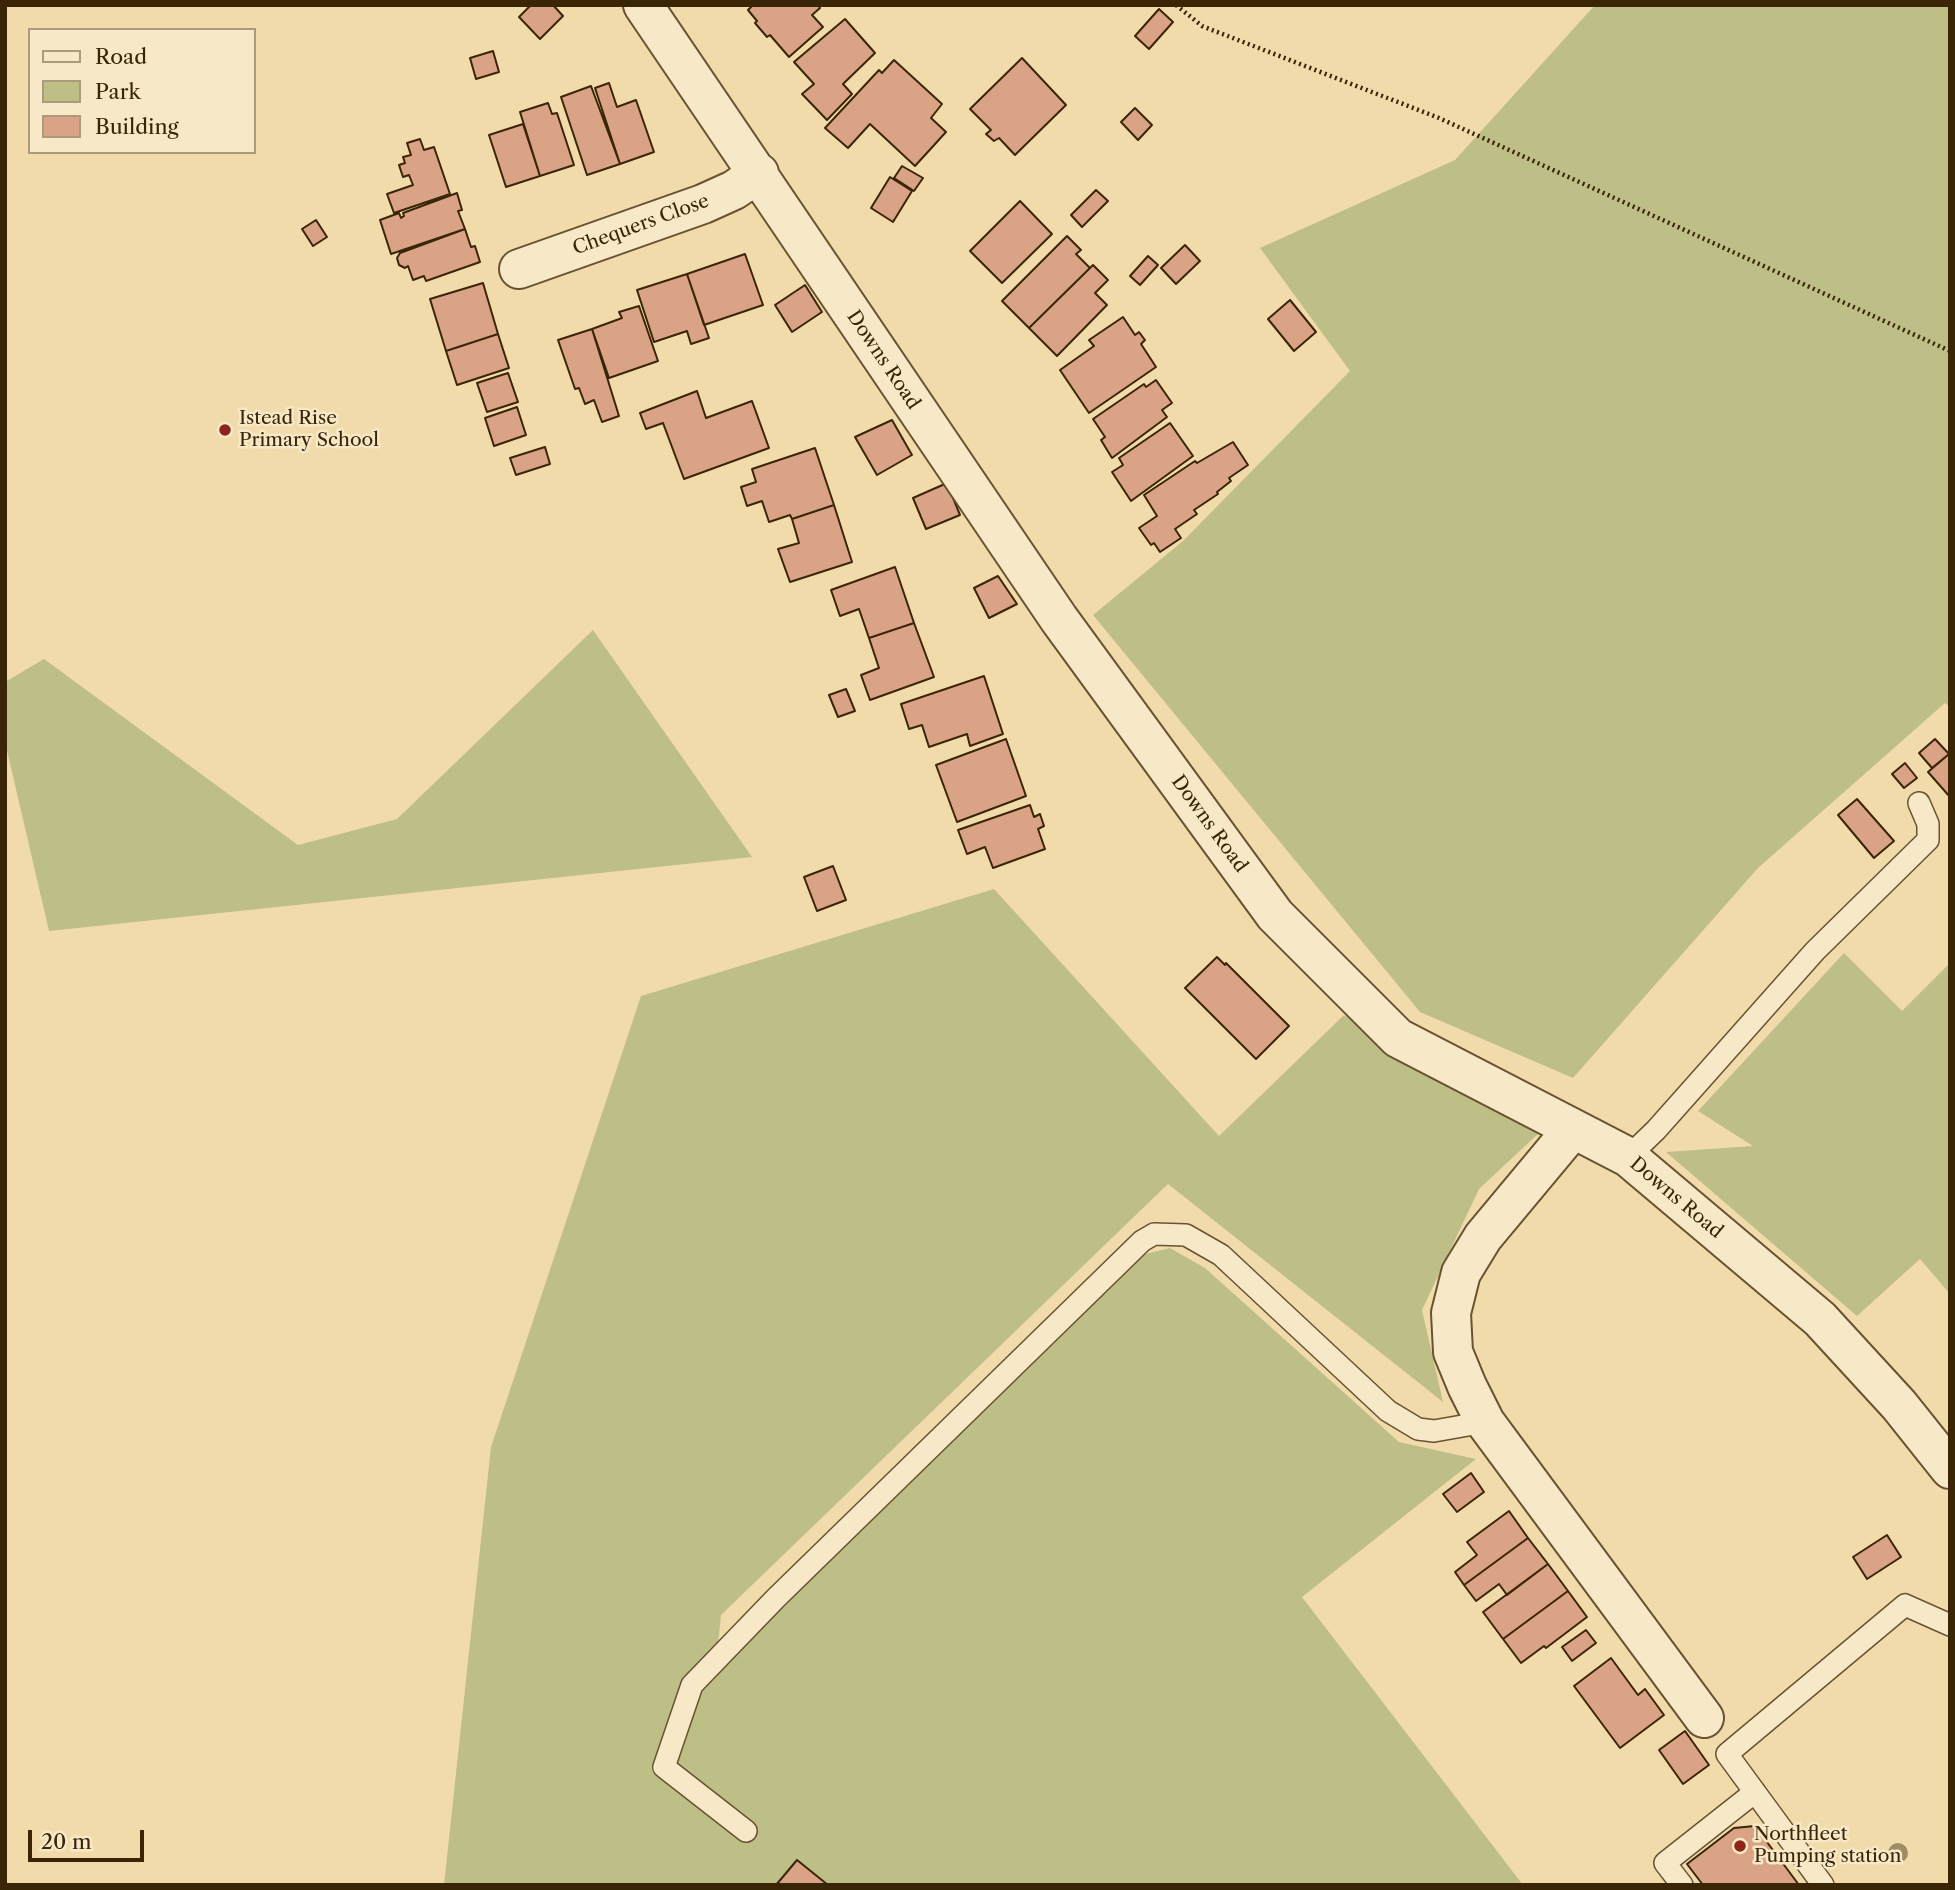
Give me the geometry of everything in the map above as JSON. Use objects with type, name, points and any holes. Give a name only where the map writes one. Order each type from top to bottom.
[{"type":"street","name":"Downs Road","points":[[643,5],[1044,596],[1275,915],[1398,1038],[1628,1157],[1820,1319],[1899,1405],[1950,1469]]},
{"type":"street","name":"Chequers Close","points":[[519,269],[703,204],[734,190],[759,173]]},
{"type":"street","points":[[1573,1129],[1483,1237],[1461,1273],[1451,1313],[1453,1352],[1466,1387],[1485,1422],[1704,1718]]},
{"type":"lane","points":[[1628,1157],[1656,1130],[1815,951],[1928,840],[1928,824],[1919,803]]},
{"type":"lane","points":[[746,1831],[664,1767],[692,1685],[776,1598],[1127,1254],[1154,1234],[1186,1235],[1221,1255],[1388,1411],[1418,1429],[1434,1432],[1485,1422]]},
{"type":"lane","points":[[1727,1754],[1905,1605],[1950,1625]]},
{"type":"lane","points":[[1704,1718],[1727,1754],[1824,1885]]},
{"type":"lane","points":[[1682,1885],[1665,1863],[1755,1792]]},
{"type":"path","points":[[1176,5],[1202,26],[1439,118],[1950,351]]},
{"type":"green space","points":[[1595,5],[1950,5],[1950,707],[1945,703],[1758,868],[1573,1078],[1420,1012],[1093,615],[1183,541],[1350,371],[1260,248],[1455,160]]},
{"type":"green space","points":[[593,630],[752,857],[49,931],[5,742],[5,682],[44,659],[298,845],[397,819]]},
{"type":"green space","points":[[994,889],[1219,1136],[1344,1015],[1539,1133],[1479,1189],[1422,1310],[1443,1402],[1168,1184],[721,1615],[716,1666],[1137,1256],[1170,1248],[1205,1268],[1399,1442],[1476,1459],[1302,1597],[1523,1885],[444,1885],[491,1447],[641,996]]},
{"type":"green space","points":[[1844,953],[1902,1011],[1950,963],[1950,1294],[1920,1259],[1857,1316],[1666,1152],[1753,1146],[1698,1111]]},
{"type":"building","points":[[531,5],[553,5],[563,16],[540,39],[519,17]]},
{"type":"building","points":[[753,5],[818,5],[820,8],[812,15],[823,27],[789,57],[770,35],[767,37],[755,23],[757,21],[748,10]]},
{"type":"building","points":[[1159,9],[1173,22],[1149,49],[1135,36]]},
{"type":"building","points":[[845,19],[875,53],[843,84],[852,94],[827,120],[802,94],[814,84],[794,62]]},
{"type":"building","points":[[493,51],[499,72],[476,79],[470,58]]},
{"type":"building","points":[[1022,58],[1066,105],[1015,155],[999,138],[994,141],[986,134],[991,130],[970,109]]},
{"type":"building","points":[[894,60],[942,104],[931,118],[946,132],[915,166],[870,124],[848,148],[825,128],[879,70],[882,73]]},
{"type":"building","points":[[609,83],[617,107],[636,100],[654,152],[620,164],[595,88]]},
{"type":"building","points":[[591,86],[620,164],[587,175],[561,97]]},
{"type":"building","points":[[548,103],[552,114],[557,113],[574,165],[540,176],[520,112]]},
{"type":"building","points":[[1135,108],[1152,125],[1138,140],[1121,122]]},
{"type":"building","points":[[523,124],[540,176],[506,187],[489,135]]},
{"type":"building","points":[[420,139],[424,150],[434,147],[450,194],[394,213],[387,194],[413,185],[409,175],[403,177],[399,165],[405,163],[403,157],[411,155],[407,143]]},
{"type":"building","points":[[902,166],[923,178],[914,191],[894,178]]},
{"type":"building","points":[[890,177],[912,191],[893,222],[871,208]]},
{"type":"building","points":[[1096,190],[1108,201],[1082,227],[1071,215]]},
{"type":"building","points":[[457,193],[462,210],[458,211],[465,229],[391,254],[380,220],[399,213],[401,218],[403,213]]},
{"type":"building","points":[[1020,201],[1052,234],[1002,283],[970,251]]},
{"type":"building","points":[[316,220],[327,237],[313,246],[302,229]]},
{"type":"building","points":[[465,229],[480,262],[426,281],[424,276],[413,280],[408,266],[405,268],[399,265],[397,258],[400,253]]},
{"type":"building","points":[[1067,236],[1081,250],[1076,254],[1090,268],[1029,328],[1002,301]]},
{"type":"building","points":[[1185,245],[1200,261],[1176,284],[1161,268]]},
{"type":"building","points":[[745,254],[763,305],[704,325],[687,274]]},
{"type":"building","points":[[1148,256],[1158,265],[1140,285],[1130,276]]},
{"type":"building","points":[[1093,265],[1108,280],[1095,293],[1107,305],[1057,356],[1029,328]]},
{"type":"building","points":[[687,274],[709,338],[691,344],[687,331],[654,342],[637,290]]},
{"type":"building","points":[[483,283],[498,334],[446,351],[430,299]]},
{"type":"building","points":[[805,285],[822,312],[792,332],[775,305]]},
{"type":"building","points":[[1290,300],[1316,332],[1294,351],[1268,319]]},
{"type":"building","points":[[639,306],[658,361],[609,378],[592,329],[622,318],[619,312]]},
{"type":"building","points":[[1123,317],[1135,335],[1139,332],[1145,340],[1141,344],[1156,367],[1089,413],[1060,370],[1094,346],[1089,340]]},
{"type":"building","points":[[592,329],[619,416],[602,422],[594,400],[585,404],[579,388],[575,389],[558,340]]},
{"type":"building","points":[[498,334],[509,368],[457,385],[446,351]]},
{"type":"building","points":[[508,373],[518,402],[487,412],[477,383]]},
{"type":"building","points":[[1156,380],[1172,403],[1162,410],[1167,417],[1112,458],[1101,440],[1105,437],[1093,419],[1144,384],[1146,387]]},
{"type":"building","points":[[697,391],[706,418],[752,401],[769,448],[684,479],[663,423],[646,429],[640,413]]},
{"type":"building","points":[[517,407],[526,435],[494,446],[485,418]]},
{"type":"building","points":[[892,420],[912,455],[877,475],[855,437]]},
{"type":"building","points":[[1170,423],[1193,456],[1131,501],[1112,472],[1123,465],[1119,458]]},
{"type":"building","points":[[1233,442],[1248,465],[1229,478],[1231,481],[1217,492],[1218,494],[1194,510],[1197,514],[1175,529],[1181,538],[1160,552],[1154,543],[1151,545],[1139,528],[1157,516],[1144,495],[1195,461],[1197,463]]},
{"type":"building","points":[[545,447],[550,464],[516,475],[510,458]]},
{"type":"building","points":[[815,448],[834,505],[792,519],[790,515],[769,522],[762,501],[747,506],[741,487],[756,482],[752,469]]},
{"type":"building","points":[[947,483],[960,515],[926,529],[913,498]]},
{"type":"building","points":[[834,505],[852,562],[790,582],[778,549],[799,543],[792,519]]},
{"type":"building","points":[[895,567],[914,623],[869,638],[859,609],[840,616],[831,590]]},
{"type":"building","points":[[998,576],[1017,604],[989,618],[974,588]]},
{"type":"building","points":[[914,623],[934,677],[870,700],[861,675],[879,668],[869,638]]},
{"type":"building","points":[[984,676],[1003,734],[970,746],[967,734],[929,747],[922,725],[909,729],[901,704]]},
{"type":"building","points":[[846,689],[855,711],[838,717],[829,695]]},
{"type":"building","points":[[1006,739],[1026,796],[957,822],[936,765]]},
{"type":"building","points":[[1935,739],[1949,754],[1932,768],[1919,753]]},
{"type":"building","points":[[1950,755],[1950,797],[1928,772]]},
{"type":"building","points":[[1905,763],[1917,778],[1904,788],[1892,774]]},
{"type":"building","points":[[1857,799],[1894,841],[1874,858],[1838,815]]},
{"type":"building","points":[[1030,805],[1034,817],[1040,814],[1044,826],[1038,829],[1045,849],[993,868],[985,847],[967,854],[958,830]]},
{"type":"building","points":[[833,866],[846,900],[817,911],[804,877]]},
{"type":"building","points":[[1217,957],[1289,1026],[1256,1059],[1185,988]]},
{"type":"building","points":[[1471,1473],[1484,1492],[1457,1512],[1443,1494]]},
{"type":"building","points":[[1509,1511],[1528,1538],[1464,1585],[1455,1572],[1477,1555],[1467,1542]]},
{"type":"building","points":[[1887,1535],[1901,1557],[1867,1579],[1853,1557]]},
{"type":"building","points":[[1528,1538],[1548,1564],[1507,1595],[1499,1584],[1476,1601],[1464,1585]]},
{"type":"building","points":[[1548,1564],[1568,1591],[1503,1639],[1483,1612]]},
{"type":"building","points":[[1568,1591],[1587,1617],[1521,1663],[1503,1639]]},
{"type":"building","points":[[1586,1630],[1596,1643],[1572,1661],[1562,1647]]},
{"type":"building","points":[[1611,1658],[1638,1695],[1645,1689],[1664,1715],[1620,1748],[1574,1686]]},
{"type":"building","points":[[1685,1731],[1709,1765],[1683,1784],[1659,1750]]},
{"type":"building","name":"Northfleet Pumping station","points":[[1755,1826],[1799,1885],[1703,1885],[1687,1864],[1734,1828]]},
{"type":"building","points":[[797,1860],[828,1885],[776,1885]]},
{"type":"place","name":"Istead Rise Primary School","points":[[225,430]]},
{"type":"place","name":"Northfleet Pumping station","points":[[1740,1846]]}]
